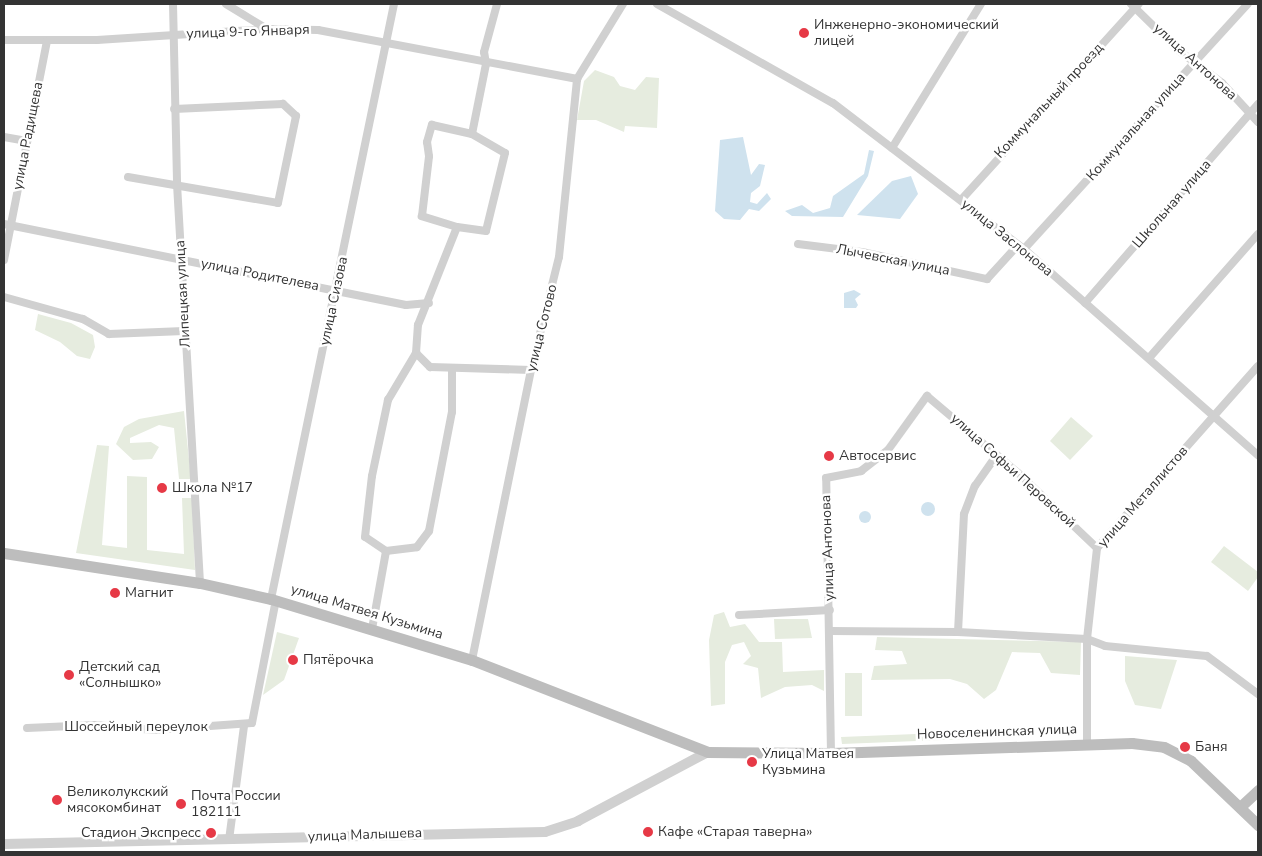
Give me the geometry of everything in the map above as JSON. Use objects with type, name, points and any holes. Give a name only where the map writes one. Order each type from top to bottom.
[{"type":"main road","name":"улица Матвея Кузьмина","points":[[4,553],[200,583],[274,599],[472,660],[708,752]]},
{"type":"main road","name":"Новоселенинская улица","points":[[708,752],[831,753],[1132,743],[1164,747],[1192,761],[1258,825]]},
{"type":"main road","points":[[1240,807],[1258,790]]},
{"type":"street","name":"Липецкая улица","points":[[173,4],[172,36],[177,184],[200,583]]},
{"type":"street","points":[[226,4],[267,29]]},
{"type":"street","name":"улица Сизова","points":[[244,726],[252,723],[274,599],[388,42],[394,4]]},
{"type":"street","points":[[472,134],[486,64],[484,52],[497,4]]},
{"type":"street","name":"улица Сотово","points":[[472,660],[531,370],[559,257],[577,79],[623,4]]},
{"type":"street","name":"улица Заслонова","points":[[657,4],[737,47],[833,103],[1021,247],[1258,455]]},
{"type":"street","points":[[892,148],[981,4]]},
{"type":"street","name":"Коммунальная улица","points":[[987,279],[1021,247],[1248,4]]},
{"type":"street","name":"улица Антонова","points":[[1135,5],[1178,50],[1222,83],[1258,122]]},
{"type":"street","name":"Коммунальный проезд","points":[[961,200],[1135,5]]},
{"type":"street","name":"улица 9-го Января","points":[[4,40],[47,41],[172,36],[267,29],[318,30],[388,42],[486,64],[577,79]]},
{"type":"street","name":"улица Радищева","points":[[4,260],[7,225],[27,141],[47,41]]},
{"type":"street","points":[[128,177],[278,203],[296,116],[283,104],[174,109]]},
{"type":"street","name":"Школьная улица","points":[[1085,303],[1258,104]]},
{"type":"street","points":[[432,125],[472,134],[506,153],[503,174],[486,230],[457,227],[422,216],[429,156],[427,142],[432,125]]},
{"type":"street","points":[[4,137],[27,141]]},
{"type":"street","name":"улица Родителева","points":[[7,225],[406,305],[429,303]]},
{"type":"street","points":[[452,368],[452,412],[430,530],[417,547],[386,551],[365,537],[372,476],[388,400],[416,352],[418,325],[429,303],[457,227]]},
{"type":"street","points":[[1149,358],[1258,234]]},
{"type":"street","name":"Лычевская улица","points":[[798,244],[862,252],[987,279]]},
{"type":"street","points":[[4,297],[83,319],[109,334],[184,331]]},
{"type":"street","points":[[416,352],[430,367],[531,370]]},
{"type":"street","name":"улица Металлистов","points":[[1087,745],[1087,639],[1097,548],[1258,366]]},
{"type":"street","name":"улица Антонова","points":[[831,753],[831,631],[826,478],[861,471],[888,450],[927,396]]},
{"type":"street","name":"улица Софьи Перовской","points":[[927,396],[997,455],[1097,548]]},
{"type":"street","points":[[958,632],[964,514],[975,486],[997,455]]},
{"type":"street","points":[[372,629],[386,551]]},
{"type":"street","points":[[739,615],[830,610]]},
{"type":"street","points":[[831,631],[958,632],[1087,639],[1105,646],[1207,656],[1258,694]]},
{"type":"street","name":"Шоссейный переулок","points":[[27,728],[96,725],[154,730],[244,726]]},
{"type":"street","points":[[229,840],[244,726]]},
{"type":"street","name":"улица Малышева","points":[[4,844],[545,832],[578,821],[708,752]]},
{"type":"shaded area","points":[[595,70],[614,77],[620,86],[635,90],[646,77],[659,78],[657,128],[625,126],[624,132],[596,120],[577,120],[584,81]]},
{"type":"shaded area","points":[[38,314],[71,323],[93,335],[95,347],[90,359],[77,356],[60,342],[35,330]]},
{"type":"shaded area","points":[[184,411],[191,479],[179,479],[174,428],[159,425],[130,438],[130,443],[151,442],[159,447],[152,459],[133,460],[116,444],[124,427],[139,419]]},
{"type":"shaded area","points":[[1071,417],[1093,436],[1070,460],[1050,441]]},
{"type":"shaded area","points":[[97,445],[109,446],[102,545],[127,548],[127,476],[147,477],[147,550],[184,554],[182,498],[192,498],[195,570],[76,553]]},
{"type":"shaded area","points":[[1224,546],[1258,572],[1258,577],[1248,591],[1211,562]]},
{"type":"shaded area","points":[[724,612],[730,627],[745,624],[759,642],[782,642],[783,672],[824,670],[824,691],[812,685],[785,687],[761,698],[758,668],[743,664],[751,656],[744,642],[732,645],[725,662],[725,704],[711,706],[709,640],[714,615]]},
{"type":"shaded area","points":[[774,619],[808,619],[812,638],[775,639]]},
{"type":"shaded area","points":[[277,632],[299,638],[284,680],[263,695]]},
{"type":"shaded area","points":[[877,637],[1081,642],[1080,675],[1051,673],[1040,653],[1012,652],[996,690],[984,699],[967,684],[950,679],[871,680],[874,666],[907,664],[902,651],[875,650]]},
{"type":"shaded area","points":[[1125,656],[1177,660],[1161,709],[1135,705],[1125,681]]},
{"type":"shaded area","points":[[845,673],[862,673],[862,716],[845,716]]},
{"type":"shaded area","points":[[991,731],[992,738],[842,744],[841,737]]},
{"type":"water","points":[[743,137],[751,175],[759,164],[765,165],[760,186],[751,193],[750,202],[757,204],[767,193],[771,199],[759,211],[749,209],[740,220],[724,219],[715,211],[720,140]]},
{"type":"water","points":[[869,150],[874,151],[868,176],[843,217],[792,216],[785,211],[802,205],[813,213],[830,208],[833,196],[864,174]]},
{"type":"water","points":[[911,176],[918,194],[900,219],[857,215],[892,181]]},
{"type":"water","points":[[854,290],[861,294],[855,299],[858,305],[856,308],[844,308],[844,293]]},
{"type":"water","points":[[928,502],[933,504],[935,509],[933,514],[928,516],[923,514],[921,509],[923,504]]},
{"type":"water","points":[[865,511],[871,517],[865,523],[859,517]]},
{"type":"place","name":"Инженерно-экономический лицей","points":[[804,33]]},
{"type":"place","name":"Автосервис","points":[[829,456]]},
{"type":"place","name":"Школа №17","points":[[162,488]]},
{"type":"place","name":"Магнит","points":[[115,593]]},
{"type":"place","name":"Пятёрочка","points":[[293,660]]},
{"type":"place","name":"Детский сад «Солнышко»","points":[[69,675]]},
{"type":"place","name":"Баня","points":[[1185,747]]},
{"type":"place","name":"Улица Матвея Кузьмина","points":[[752,762]]},
{"type":"place","name":"Великолукский мясокомбинат","points":[[57,800]]},
{"type":"place","name":"Почта России 182111","points":[[181,804]]},
{"type":"place","name":"Кафе «Старая таверна»","points":[[648,832]]},
{"type":"place","name":"Стадион Экспресс","points":[[211,833]]}]
